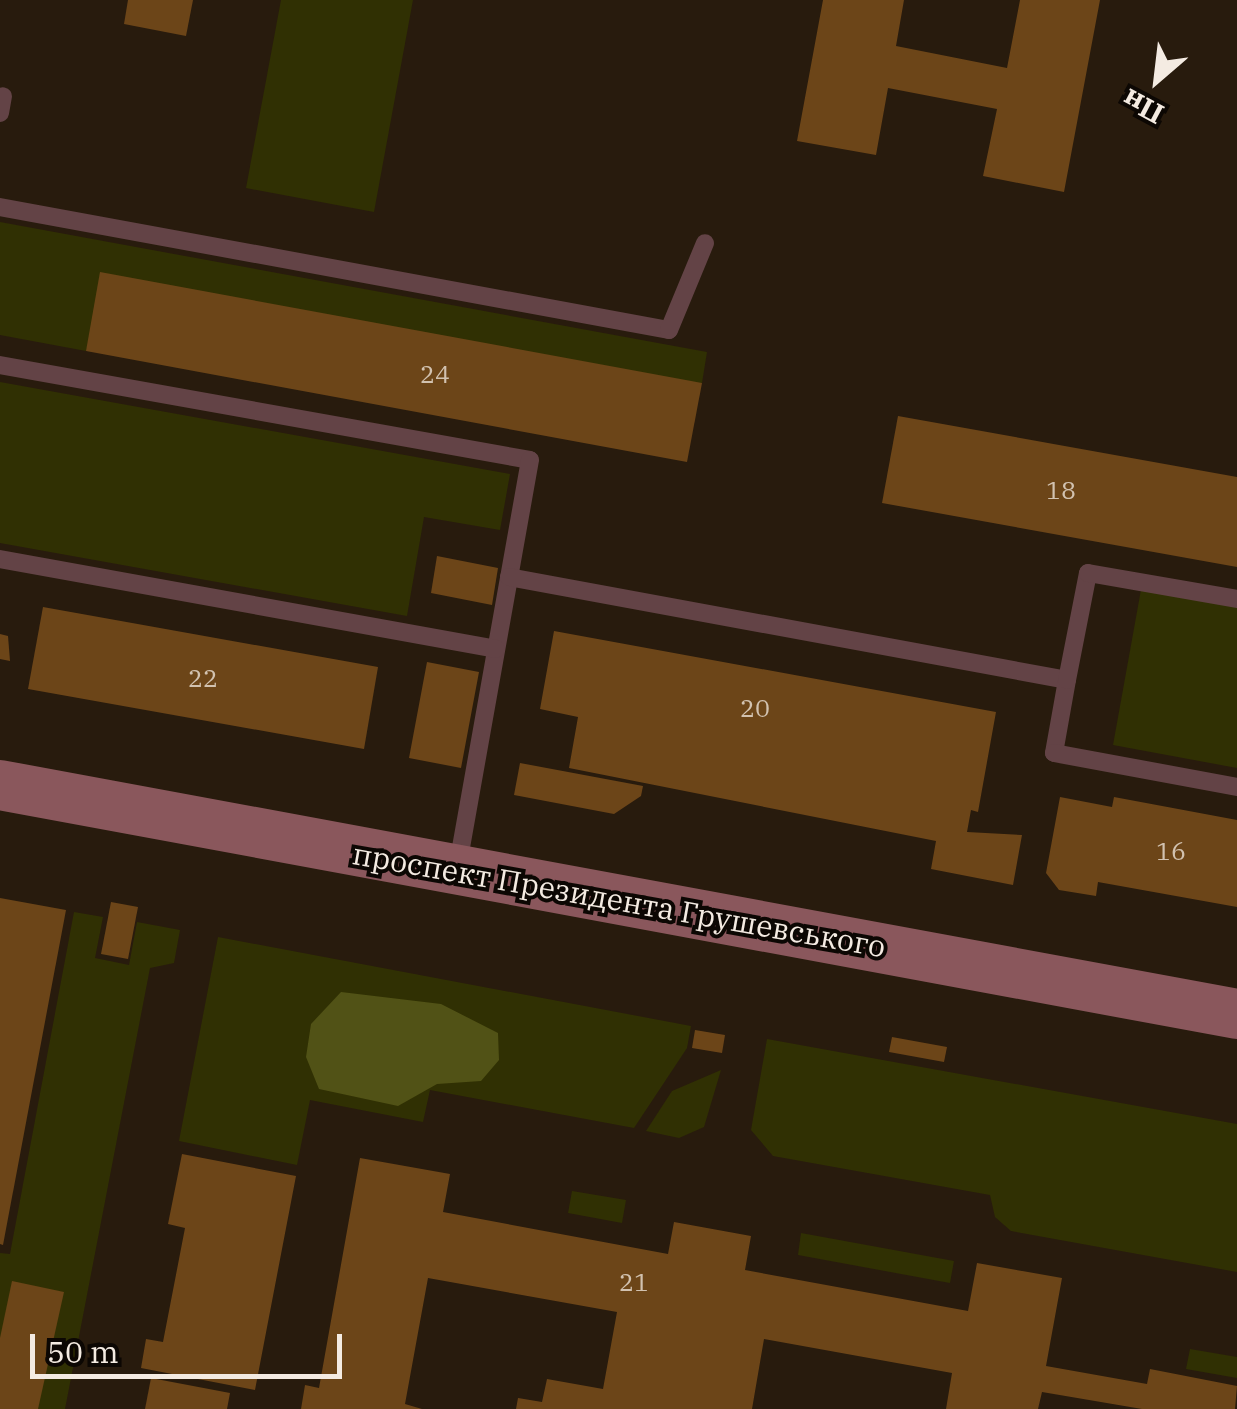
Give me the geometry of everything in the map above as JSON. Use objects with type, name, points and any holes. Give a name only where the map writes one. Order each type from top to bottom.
[{"type":"street","name":"проспект Президента Грушевського","points":[[0,786],[1237,1014]]},
{"type":"lane","points":[[0,207],[670,330],[705,243]]},
{"type":"lane","points":[[0,365],[530,460],[457,870]]},
{"type":"lane","points":[[0,559],[496,649]]},
{"type":"lane","points":[[1237,599],[1088,573],[1054,753],[1237,787]]},
{"type":"lane","points":[[509,577],[1067,680]]},
{"type":"shaded area","points":[[281,0],[413,0],[374,212],[246,188]]},
{"type":"shaded area","points":[[0,222],[707,352],[702,383],[86,351],[0,335]]},
{"type":"shaded area","points":[[0,382],[510,474],[500,530],[424,517],[407,616],[0,543]]},
{"type":"shaded area","points":[[1142,584],[1237,602],[1237,768],[1113,745]]},
{"type":"shaded area","points":[[74,912],[103,917],[95,958],[129,965],[137,922],[180,930],[174,963],[150,968],[65,1409],[0,1409],[0,1253],[10,1254]]},
{"type":"shaded area","points":[[218,937],[691,1026],[687,1048],[634,1128],[430,1090],[423,1122],[310,1100],[297,1165],[179,1141]]},
{"type":"shaded area","points":[[341,992],[441,1004],[498,1033],[499,1060],[481,1081],[437,1084],[398,1106],[319,1089],[306,1057],[311,1024]]},
{"type":"shaded area","points":[[767,1039],[1237,1124],[1237,1272],[1011,1231],[995,1217],[990,1195],[773,1156],[751,1130]]},
{"type":"shaded area","points":[[721,1070],[704,1127],[679,1138],[646,1131],[672,1091]]},
{"type":"shaded area","points":[[572,1191],[626,1200],[622,1223],[568,1213]]},
{"type":"shaded area","points":[[801,1233],[954,1261],[950,1283],[798,1255]]},
{"type":"shaded area","points":[[1190,1349],[1237,1357],[1237,1378],[1186,1369]]},
{"type":"building","points":[[128,0],[193,0],[186,36],[124,24]]},
{"type":"building","points":[[823,0],[904,0],[896,46],[1007,68],[1020,0],[1100,0],[1064,192],[983,176],[997,109],[888,88],[876,155],[797,141]]},
{"type":"building","points":[[100,272],[702,383],[687,462],[86,351]]},
{"type":"building","points":[[898,416],[1237,477],[1237,567],[882,503]]},
{"type":"building","points":[[437,556],[498,568],[492,605],[431,593]]},
{"type":"building","points":[[43,607],[378,667],[364,749],[28,689]]},
{"type":"building","points":[[554,631],[996,712],[978,812],[971,810],[967,832],[1022,835],[1013,885],[931,869],[936,841],[569,768],[578,717],[540,709]]},
{"type":"building","points":[[0,634],[8,636],[10,661],[0,659]]},
{"type":"building","points":[[427,662],[479,672],[461,768],[409,758]]},
{"type":"building","points":[[520,763],[643,786],[641,796],[614,814],[514,795]]},
{"type":"building","points":[[1060,797],[1112,807],[1114,797],[1237,820],[1237,907],[1098,882],[1096,896],[1059,890],[1046,873]]},
{"type":"building","points":[[0,898],[66,910],[3,1245],[0,1244]]},
{"type":"building","points":[[111,902],[138,907],[128,959],[101,954]]},
{"type":"building","points":[[695,1030],[725,1035],[722,1053],[692,1048]]},
{"type":"building","points":[[892,1037],[947,1047],[944,1062],[889,1052]]},
{"type":"building","points":[[182,1154],[296,1176],[255,1390],[141,1368],[146,1339],[163,1342],[185,1228],[168,1224]]},
{"type":"building","points":[[360,1158],[450,1174],[443,1212],[668,1254],[674,1222],[751,1236],[745,1270],[968,1311],[977,1263],[1062,1278],[1046,1366],[1147,1384],[1150,1369],[1237,1386],[1235,1409],[1142,1409],[1042,1392],[1038,1409],[946,1409],[952,1373],[764,1339],[752,1409],[516,1409],[518,1398],[542,1402],[547,1379],[603,1389],[617,1312],[428,1278],[405,1404],[422,1409],[301,1409],[305,1385],[319,1388]]},
{"type":"building","points":[[12,1281],[64,1292],[38,1409],[0,1409],[0,1338]]},
{"type":"building","points":[[151,1378],[230,1393],[227,1409],[145,1409]]}]
